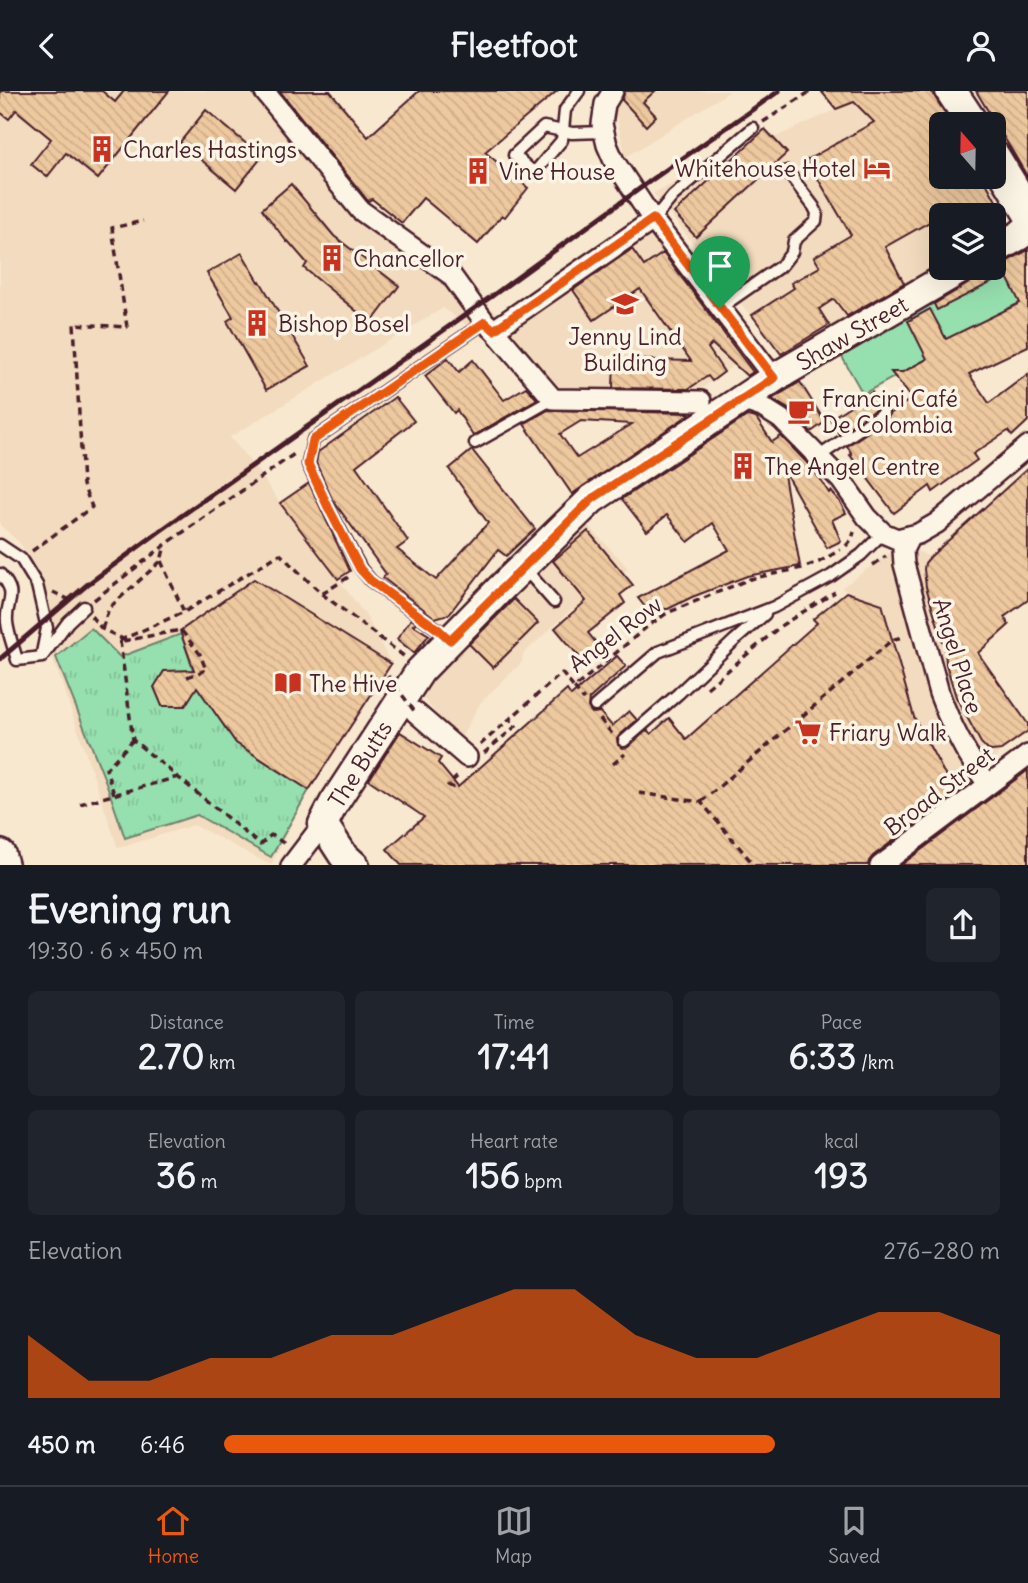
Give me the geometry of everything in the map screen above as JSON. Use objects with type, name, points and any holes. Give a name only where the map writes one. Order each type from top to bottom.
[{"type":"main road","points":[[951,91],[965,112]]},
{"type":"main road","points":[[1006,176],[1028,212]]},
{"type":"main road","points":[[1006,243],[1028,228]]},
{"type":"main road","name":"Shaw Street","points":[[741,400],[942,280]]},
{"type":"main road","name":"The Butts","points":[[354,865],[343,855],[323,824],[420,671],[592,499],[741,400]]},
{"type":"street","points":[[264,91],[360,211],[451,275],[489,326],[553,399],[701,401]]},
{"type":"street","points":[[613,91],[605,104],[602,124],[614,162],[653,219],[774,378]]},
{"type":"street","points":[[489,326],[653,219]]},
{"type":"street","points":[[741,400],[762,407],[781,419],[841,480],[861,509],[883,533],[907,543],[937,523],[1028,446]]},
{"type":"street","name":"Angel Place","points":[[907,543],[904,564],[939,693],[960,741],[988,784]]},
{"type":"street","points":[[415,712],[465,764]]},
{"type":"street","name":"Broad Street","points":[[881,865],[1028,755]]},
{"type":"street","name":"The Butts","points":[[296,860],[323,824]]},
{"type":"lane","points":[[579,91],[565,110],[564,131],[562,140],[534,173],[514,155],[544,127],[564,131],[572,133],[604,132]]},
{"type":"lane","points":[[653,219],[673,196],[753,128]]},
{"type":"lane","points":[[720,308],[782,265],[792,252],[794,241],[816,221],[817,213],[814,207],[787,171]]},
{"type":"lane","points":[[450,640],[371,581],[360,569],[308,464],[313,440],[489,326]]},
{"type":"lane","points":[[475,443],[553,399]]},
{"type":"lane","points":[[817,457],[883,413]]},
{"type":"lane","points":[[591,706],[658,652],[774,607],[831,576],[861,555],[883,533]]},
{"type":"lane","points":[[0,545],[21,559],[37,585],[47,628],[41,657]]},
{"type":"lane","points":[[523,566],[554,601]]},
{"type":"lane","points":[[0,574],[11,591],[7,620],[17,660],[41,657],[68,622],[84,607]]},
{"type":"lane","points":[[622,742],[774,607]]},
{"type":"path","points":[[753,128],[811,91]]},
{"type":"path","points":[[26,555],[92,507],[83,485],[74,324],[127,327],[112,228],[143,221]]},
{"type":"path","points":[[84,607],[165,545],[313,440]]},
{"type":"path","name":"Angel Row","points":[[465,764],[562,673],[574,688],[648,626],[667,614],[750,579],[802,568],[840,551],[852,539],[854,531],[850,515],[861,509]]},
{"type":"path","points":[[870,567],[907,543]]},
{"type":"path","points":[[165,545],[161,561],[108,608],[102,629],[122,640],[181,631],[200,654],[206,670],[187,677]]},
{"type":"path","points":[[122,640],[184,612],[280,554],[323,594],[401,653]]},
{"type":"path","points":[[161,561],[184,612]]},
{"type":"path","points":[[323,594],[348,578]]},
{"type":"path","points":[[703,692],[782,625],[841,589]]},
{"type":"path","points":[[122,640],[133,740],[260,845],[271,835],[296,860]]},
{"type":"path","points":[[701,802],[892,640],[894,646]]},
{"type":"path","points":[[388,676],[415,712]]},
{"type":"path","points":[[574,688],[622,742]]},
{"type":"path","points":[[505,734],[516,726],[510,719]]},
{"type":"path","points":[[114,793],[106,769],[133,740]]},
{"type":"path","points":[[613,764],[628,752]]},
{"type":"path","points":[[454,788],[448,785],[465,764]]},
{"type":"path","points":[[80,804],[178,777]]},
{"type":"path","points":[[639,793],[701,802],[754,865]]},
{"type":"shaded area","points":[[0,91],[255,91],[368,228],[452,286],[500,314],[650,230],[743,359],[688,398],[556,392],[509,332],[486,338],[443,308],[230,437],[366,616],[391,664],[309,789],[271,865],[194,825],[118,848],[47,645],[52,623],[45,583],[20,543],[0,525]]},
{"type":"shaded area","points":[[623,91],[730,91],[626,157],[615,111]]},
{"type":"shaded area","points":[[877,91],[931,91],[944,112],[929,112],[929,189],[990,189],[997,203],[929,203],[929,273],[781,354],[653,193]]},
{"type":"shaded area","points":[[586,523],[628,568],[578,613],[572,609],[523,654],[522,662],[481,702],[461,737],[447,727],[420,694],[441,667]]},
{"type":"shaded area","points":[[917,551],[930,557],[924,569],[926,587],[945,648],[947,664],[981,743],[988,750],[1000,751],[983,778],[960,795],[943,771],[914,717],[882,604],[841,588],[890,553]]},
{"type":"green space","points":[[1026,247],[1028,250],[1028,319],[950,347],[863,394],[837,348],[960,280],[1006,280],[1006,257]]},
{"type":"green space","points":[[91,628],[120,657],[181,634],[200,691],[236,743],[309,790],[271,857],[197,815],[125,838],[56,657]]},
{"type":"building","name":"Charles Hastings","points":[[0,91],[102,91],[115,102],[124,91],[169,91],[98,179],[66,153],[47,177],[31,164],[51,139],[16,110],[9,119],[0,112]]},
{"type":"building","points":[[280,91],[330,91],[368,137],[419,91],[557,91],[485,152],[528,188],[505,217],[502,215],[478,244],[423,198],[402,223],[372,199],[368,201]]},
{"type":"building","points":[[625,91],[655,91],[643,102],[656,116],[646,126],[622,100]]},
{"type":"building","points":[[821,91],[931,91],[944,112],[929,112],[929,189],[990,189],[997,203],[929,203],[929,222],[885,247],[904,283],[847,316],[834,299],[819,309],[829,325],[781,354],[752,315],[794,288],[791,283],[820,267],[814,257],[851,235],[807,160],[874,122],[854,102],[836,109]]},
{"type":"building","points":[[976,91],[1028,91],[1028,178],[1006,141],[1006,112],[989,112]]},
{"type":"building","points":[[206,110],[262,157],[236,189],[180,142]]},
{"type":"building","points":[[765,129],[787,153],[696,237],[674,213]]},
{"type":"building","name":"Chancellor","points":[[291,184],[334,236],[399,286],[371,323],[304,268],[307,263],[262,209]]},
{"type":"building","points":[[632,249],[644,266],[663,253],[753,372],[747,376],[712,344],[708,348],[724,372],[712,381],[708,376],[688,389],[613,388],[614,359],[691,361],[640,289],[594,320],[573,290]]},
{"type":"building","points":[[1028,250],[1028,346],[969,374],[989,403],[1028,374],[1028,421],[1012,436],[1008,431],[973,454],[977,460],[933,492],[930,486],[894,513],[850,455],[852,454],[847,446],[912,398],[891,372],[903,372],[927,359],[908,321],[930,309],[946,339],[1020,303],[1006,275],[1006,262]]},
{"type":"building","name":"Bishop Bosel","points":[[242,253],[310,366],[266,390],[227,321],[233,317],[207,273]]},
{"type":"building","points":[[996,280],[937,310],[934,304],[971,282]]},
{"type":"building","points":[[448,358],[459,372],[473,360],[504,400],[526,387],[537,399],[473,436],[457,410],[454,413],[425,376]]},
{"type":"building","name":"Francini Café De Colombia","points":[[800,382],[825,422],[811,432],[790,410],[772,399]]},
{"type":"building","points":[[872,392],[880,406],[839,434],[830,419]]},
{"type":"building","points":[[395,397],[414,421],[356,466],[408,541],[397,549],[436,580],[488,523],[449,469],[472,450],[535,529],[506,556],[498,550],[449,614],[435,618],[383,578],[386,574],[332,499],[316,463],[318,452]]},
{"type":"building","points":[[548,410],[690,414],[572,494],[524,424]],"holes":[[[581,421],[632,424],[577,458],[560,434]]]},
{"type":"building","points":[[747,416],[756,418],[772,442],[781,436],[814,470],[829,493],[831,491],[840,502],[846,513],[832,520],[841,541],[827,548],[783,469],[800,566],[747,576],[668,609],[646,608],[638,598],[729,550],[713,523],[688,542],[667,515],[647,531],[622,499]]},
{"type":"building","points":[[1028,468],[1028,600],[1004,617],[1009,625],[978,653],[1028,724],[1028,731],[1001,750],[992,751],[981,743],[956,697],[946,664],[945,648],[926,587],[924,569],[930,557]]},
{"type":"building","points":[[309,483],[350,571],[338,579],[280,503]]},
{"type":"building","points":[[588,531],[633,585],[620,595],[625,603],[588,633],[603,651],[587,666],[555,628],[586,601],[553,561]]},
{"type":"building","name":"The Hive","points":[[254,579],[391,664],[309,790],[236,743],[197,687],[185,706],[162,706],[154,687],[164,671],[194,670],[180,631]]},
{"type":"building","points":[[846,592],[882,604],[914,717],[943,771],[958,792],[873,856],[868,865],[401,865],[387,849],[424,817],[369,780],[400,732],[441,758],[438,763],[458,787],[567,690],[571,696],[617,656],[626,666],[589,699],[588,707],[592,713],[600,712],[612,726],[629,711],[637,720],[619,736],[618,745],[622,748],[628,747],[647,730],[651,734],[669,718],[686,739],[817,623],[813,619]]},
{"type":"building","points":[[514,599],[538,623],[493,668],[469,644]]},
{"type":"building","points":[[411,619],[417,623],[413,625],[429,635],[414,653],[397,639]]},
{"type":"building","points":[[1028,770],[1028,865],[901,865],[1023,774]]},
{"type":"railway","points":[[0,659],[88,584],[160,531],[779,91]]},
{"type":"place","name":"Charles Hastings","points":[[102,149]]},
{"type":"place","name":"Whitehouse Hotel","points":[[877,168]]},
{"type":"place","name":"Vine House","points":[[478,171]]},
{"type":"place","name":"Chancellor","points":[[332,258]]},
{"type":"place","name":"Jenny Lind Building","points":[[625,304]]},
{"type":"place","name":"Bishop Bosel","points":[[257,323]]},
{"type":"place","name":"Francini Café De Colombia","points":[[801,411]]},
{"type":"place","name":"The Angel Centre","points":[[743,466]]},
{"type":"place","name":"The Hive","points":[[288,683]]},
{"type":"place","name":"Friary Walk","points":[[808,732]]},
{"type":"route","points":[[653,219],[720,308],[774,378],[592,499],[450,640],[371,581],[360,569],[308,464],[313,440],[485,322],[494,330],[653,219]]}]
